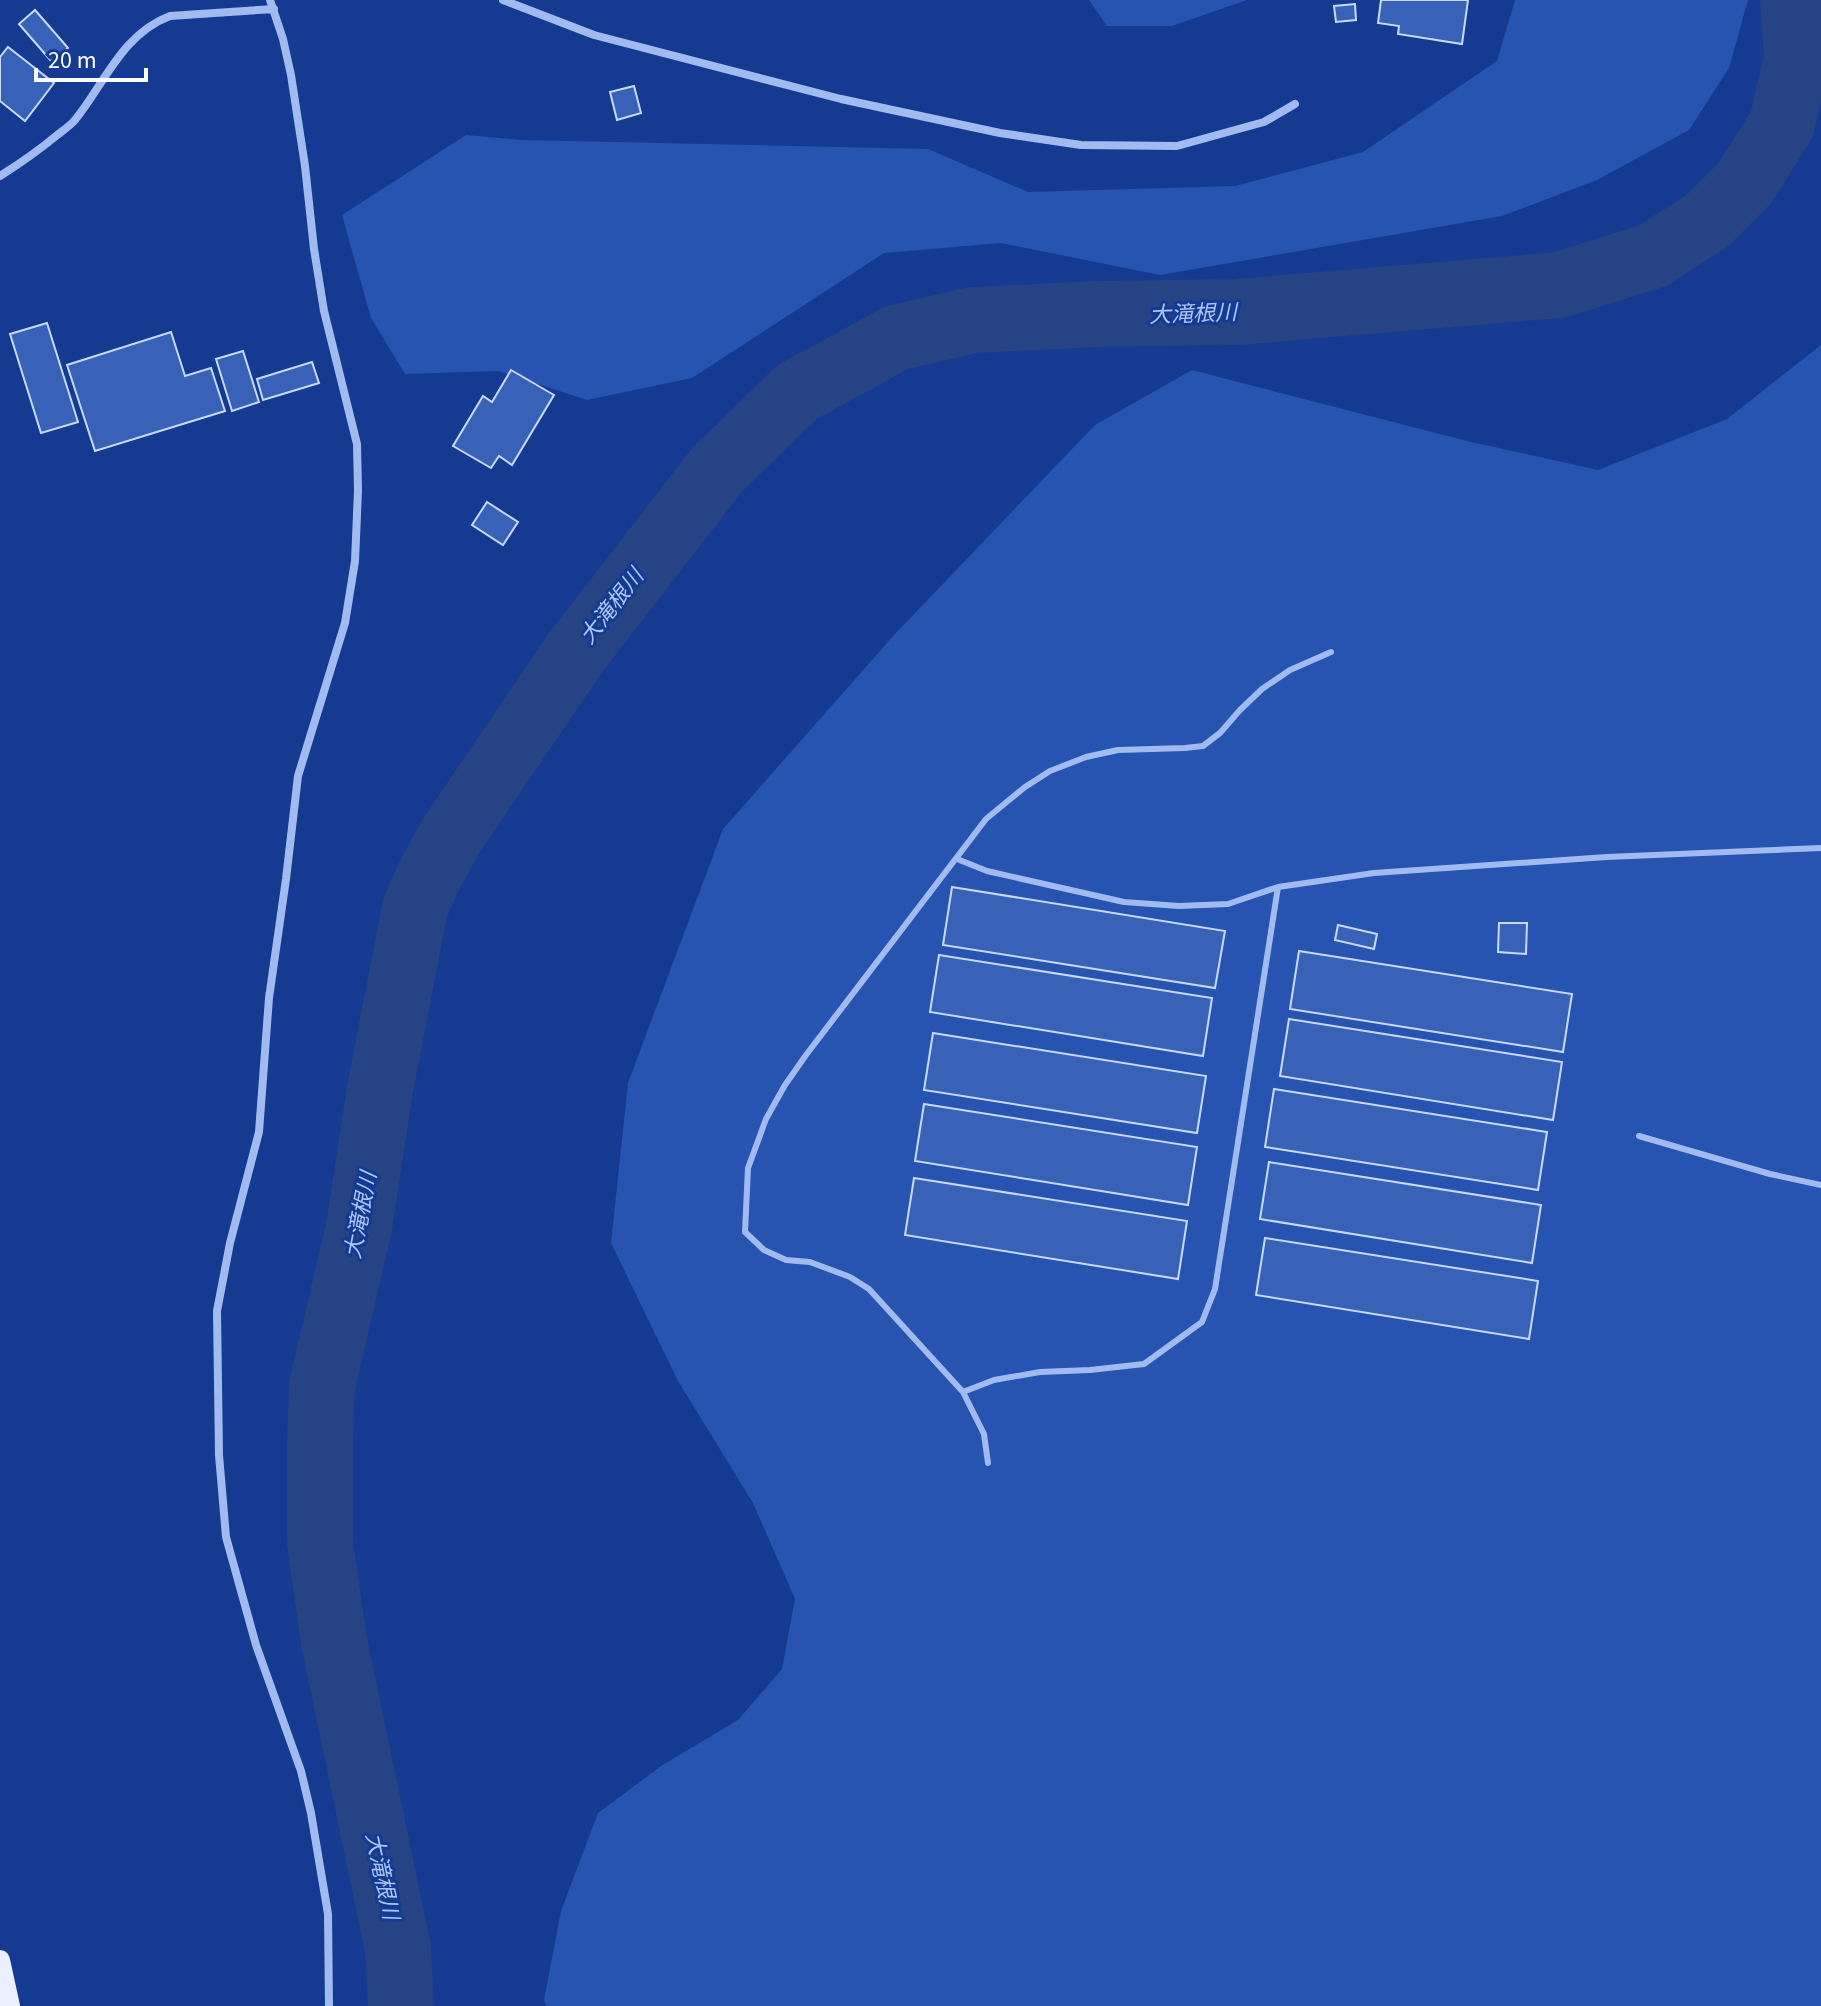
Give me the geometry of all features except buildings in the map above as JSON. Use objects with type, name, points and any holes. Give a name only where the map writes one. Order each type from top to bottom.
[{"type":"main road","points":[[0,1960],[10,2006]]},
{"type":"street","points":[[270,0],[291,75],[324,311],[357,444],[357,505],[355,561],[345,623],[298,776],[269,998],[259,1132],[230,1243],[217,1311],[219,1455],[226,1537],[256,1645],[301,1771],[311,1813],[328,1914],[329,2006]]},
{"type":"street","points":[[503,0],[594,35],[841,99],[1000,133],[1081,145],[1177,146],[1264,122],[1295,104]]},
{"type":"street","points":[[0,176],[74,122],[109,69],[132,41],[155,21],[170,16],[274,9]]},
{"type":"lane","points":[[988,1463],[984,1434],[963,1392],[869,1289],[850,1277],[810,1262],[786,1260],[764,1250],[745,1232],[748,1168],[766,1119],[785,1085],[859,983],[986,819],[1050,771],[1086,757],[1118,750],[1203,746],[1220,733],[1262,689],[1290,670],[1331,652]]},
{"type":"lane","points":[[957,859],[987,871],[1124,902],[1179,906],[1228,904],[1278,887],[1374,873],[1607,857],[1821,848]]},
{"type":"lane","points":[[963,1392],[994,1380],[1040,1372],[1144,1364],[1202,1322],[1215,1289],[1278,887]]},
{"type":"lane","points":[[1639,1136],[1770,1174],[1821,1185]]},
{"type":"shaded area","points":[[1089,0],[1247,0],[1172,26],[1107,26]]},
{"type":"shaded area","points":[[1515,0],[1748,0],[1729,68],[1689,130],[1597,180],[1502,216],[1160,275],[1001,243],[884,253],[692,378],[587,400],[498,371],[405,374],[371,318],[342,215],[466,135],[522,140],[928,149],[1028,192],[1235,186],[1363,152],[1497,61]]},
{"type":"shaded area","points":[[1821,345],[1821,2006],[546,2006],[544,2000],[561,1911],[598,1813],[661,1766],[738,1720],[782,1669],[795,1599],[753,1503],[678,1381],[611,1243],[628,1083],[723,829],[894,635],[1095,425],[1192,370],[1467,441],[1598,470],[1727,419]]},
{"type":"waterway","name":"大滝根川","points":[[401,2006],[398,1949],[334,1641],[320,1543],[322,1386],[359,1227],[380,1089],[415,908],[451,836],[576,652],[717,470],[797,392],[896,338],[973,320],[1237,312],[1559,285],[1652,256],[1707,221],[1745,183],[1782,124],[1797,58],[1793,0]]}]
